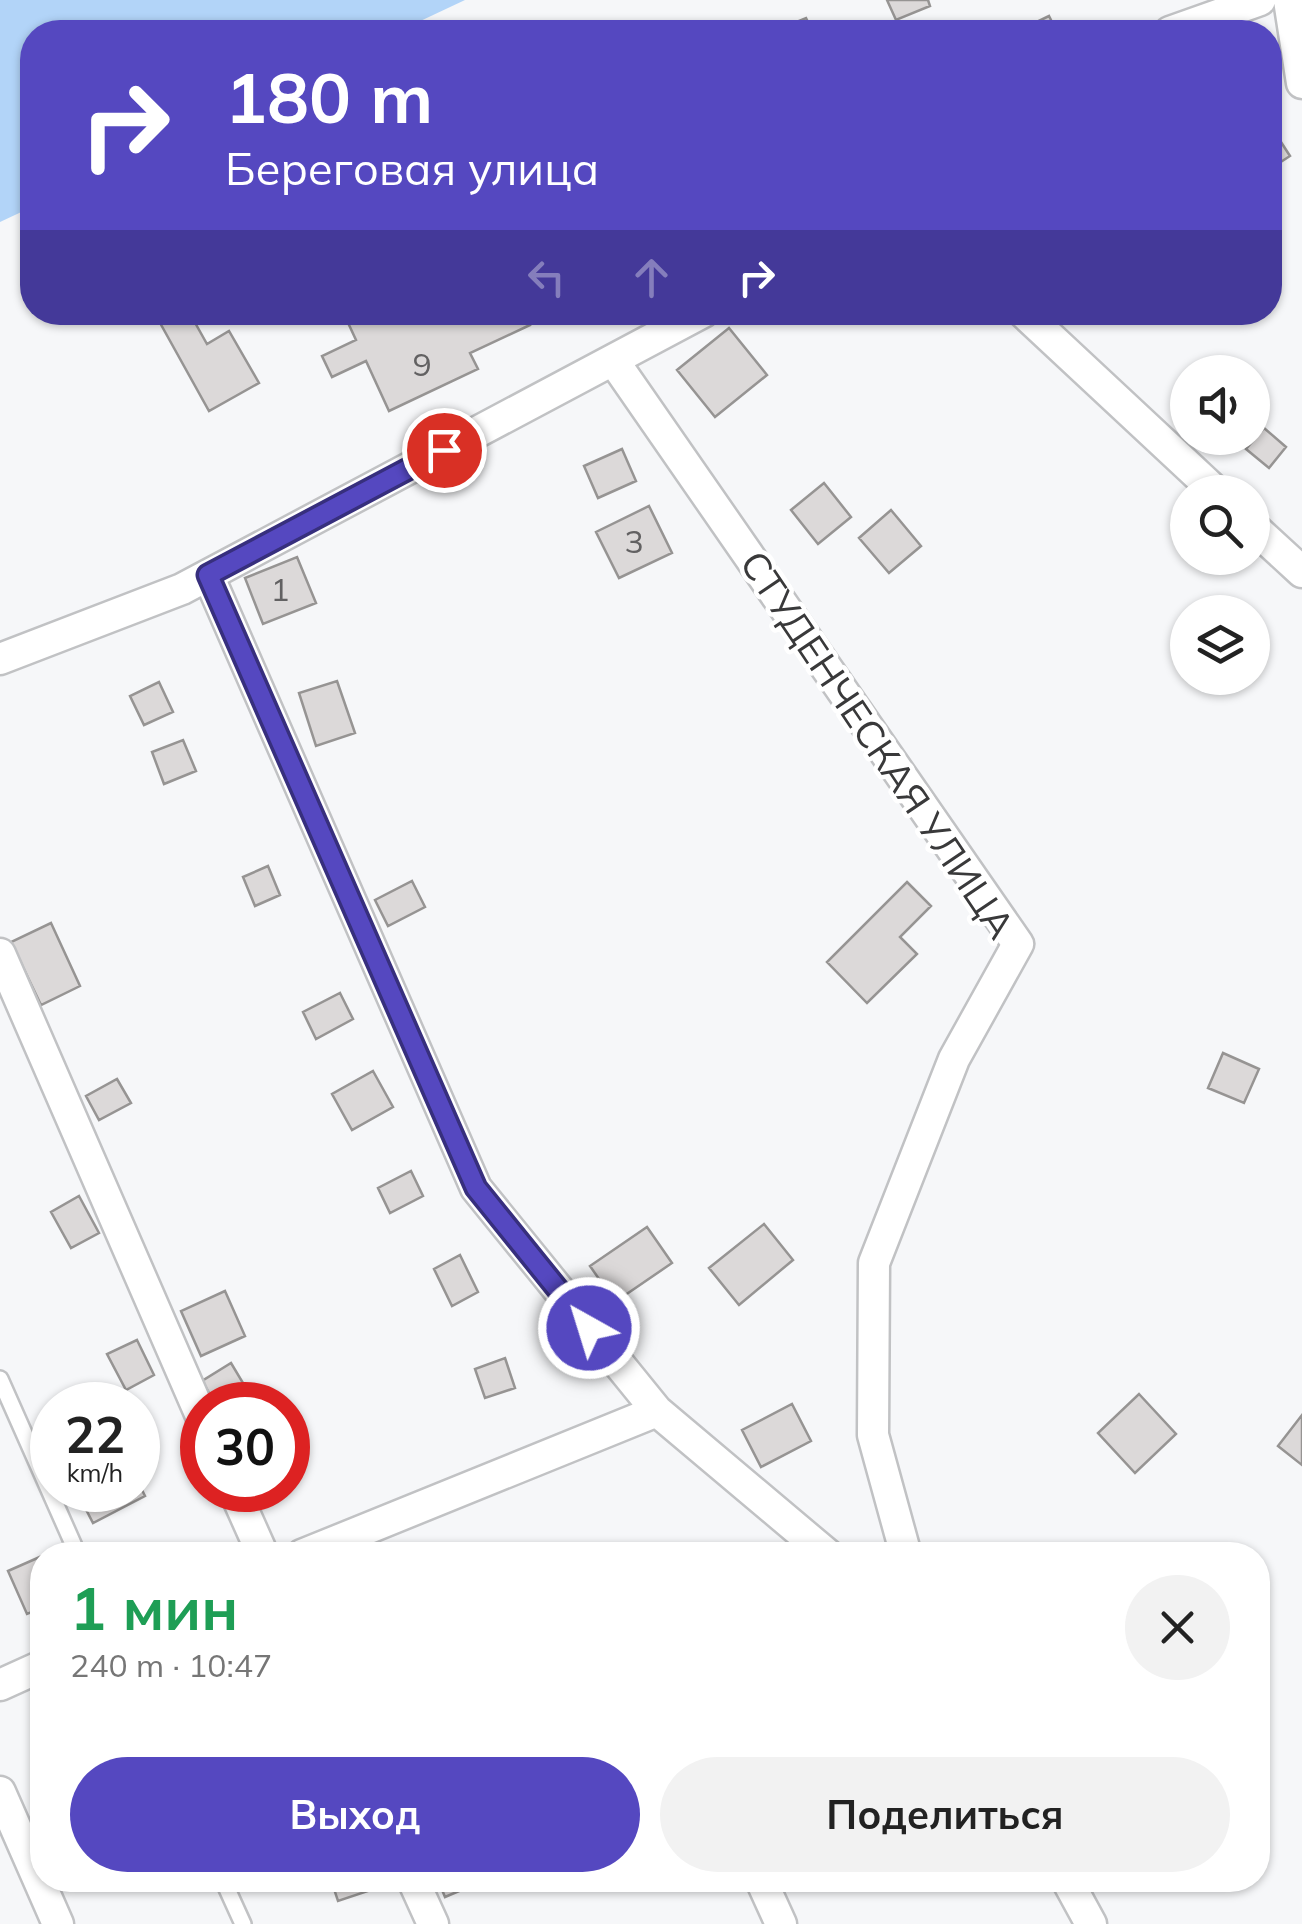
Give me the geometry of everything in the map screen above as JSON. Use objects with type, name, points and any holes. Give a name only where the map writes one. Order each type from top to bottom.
[{"type":"street","points":[[1204,20],[1260,0]]},
{"type":"street","points":[[1289,0],[1302,83]]},
{"type":"street","points":[[0,659],[208,575],[678,325]]},
{"type":"street","points":[[1037,325],[1198,475]]},
{"type":"street","name":"СТУДЕНЧЕСКАЯ УЛИЦА","points":[[614,360],[1018,944],[954,1059],[874,1263],[873,1435],[902,1542]]},
{"type":"street","points":[[1270,543],[1302,572]]},
{"type":"street","points":[[208,575],[476,1188],[658,1412],[813,1542]]},
{"type":"street","points":[[0,954],[186,1382]]},
{"type":"street","points":[[334,1542],[658,1412]]},
{"type":"street","points":[[243,1512],[256,1542]]},
{"type":"street","points":[[0,1686],[30,1672]]},
{"type":"street","points":[[0,1792],[30,1860]]},
{"type":"street","points":[[44,1892],[58,1924]]},
{"type":"street","points":[[418,1892],[433,1924]]},
{"type":"street","points":[[766,1892],[782,1924]]},
{"type":"street","points":[[1073,1892],[1090,1924]]},
{"type":"lane","points":[[0,1378],[72,1542]]},
{"type":"lane","points":[[228,1892],[243,1924]]},
{"type":"water","points":[[0,0],[465,0],[422,20],[20,20],[20,213],[0,222]]},
{"type":"building","points":[[887,0],[928,0],[930,6],[896,20]]},
{"type":"building","points":[[1282,144],[1290,156],[1282,161]]},
{"type":"building","points":[[161,325],[196,325],[207,344],[229,331],[259,383],[209,411]]},
{"type":"building","points":[[349,325],[530,325],[470,353],[478,369],[389,411],[366,361],[332,377],[322,356],[356,340]]},
{"type":"building","points":[[729,328],[767,375],[715,417],[677,370]]},
{"type":"building","points":[[1270,433],[1286,447],[1269,468],[1253,455],[1270,455]]},
{"type":"building","points":[[622,449],[636,481],[598,498],[584,466]]},
{"type":"building","points":[[824,483],[851,517],[818,544],[791,510]]},
{"type":"building","points":[[649,506],[672,553],[619,578],[596,532]]},
{"type":"building","points":[[891,510],[921,546],[889,573],[859,538]]},
{"type":"building","points":[[297,557],[316,603],[263,624],[245,578]]},
{"type":"building","points":[[337,681],[355,733],[316,746],[299,693]]},
{"type":"building","points":[[159,682],[173,712],[144,725],[130,696]]},
{"type":"building","points":[[183,740],[196,771],[164,784],[152,752]]},
{"type":"building","points":[[268,866],[280,895],[255,906],[243,877]]},
{"type":"building","points":[[412,881],[425,907],[388,926],[375,900]]},
{"type":"building","points":[[907,882],[931,906],[900,937],[917,954],[867,1003],[827,962]]},
{"type":"building","points":[[51,923],[80,986],[41,1005],[11,942]]},
{"type":"building","points":[[340,993],[353,1019],[316,1039],[303,1012]]},
{"type":"building","points":[[1223,1053],[1259,1069],[1244,1103],[1208,1088]]},
{"type":"building","points":[[373,1071],[393,1107],[352,1130],[332,1094]]},
{"type":"building","points":[[117,1079],[131,1103],[99,1120],[86,1096]]},
{"type":"building","points":[[411,1171],[423,1196],[390,1213],[378,1188]]},
{"type":"building","points":[[79,1196],[99,1233],[71,1248],[51,1212]]},
{"type":"building","points":[[764,1224],[793,1260],[739,1305],[709,1268]]},
{"type":"building","points":[[647,1227],[672,1263],[615,1302],[590,1266]]},
{"type":"building","points":[[460,1255],[478,1292],[452,1306],[434,1269]]},
{"type":"building","points":[[225,1291],[245,1336],[201,1356],[181,1311]]},
{"type":"building","points":[[137,1340],[154,1375],[141,1382],[122,1382],[107,1354]]},
{"type":"building","points":[[505,1358],[515,1388],[485,1398],[475,1369]]},
{"type":"building","points":[[231,1363],[242,1382],[203,1382]]},
{"type":"building","points":[[1139,1394],[1176,1434],[1135,1473],[1098,1433]]},
{"type":"building","points":[[792,1404],[811,1441],[761,1467],[742,1430]]},
{"type":"building","points":[[1302,1415],[1302,1465],[1278,1446]]},
{"type":"building","points":[[87,1512],[114,1512],[93,1523]]},
{"type":"building","points":[[30,1561],[30,1613],[27,1614],[8,1571]]},
{"type":"building","points":[[335,1892],[365,1892],[338,1901]]},
{"type":"route","points":[[444,450],[208,575],[476,1188],[589,1328]]}]
